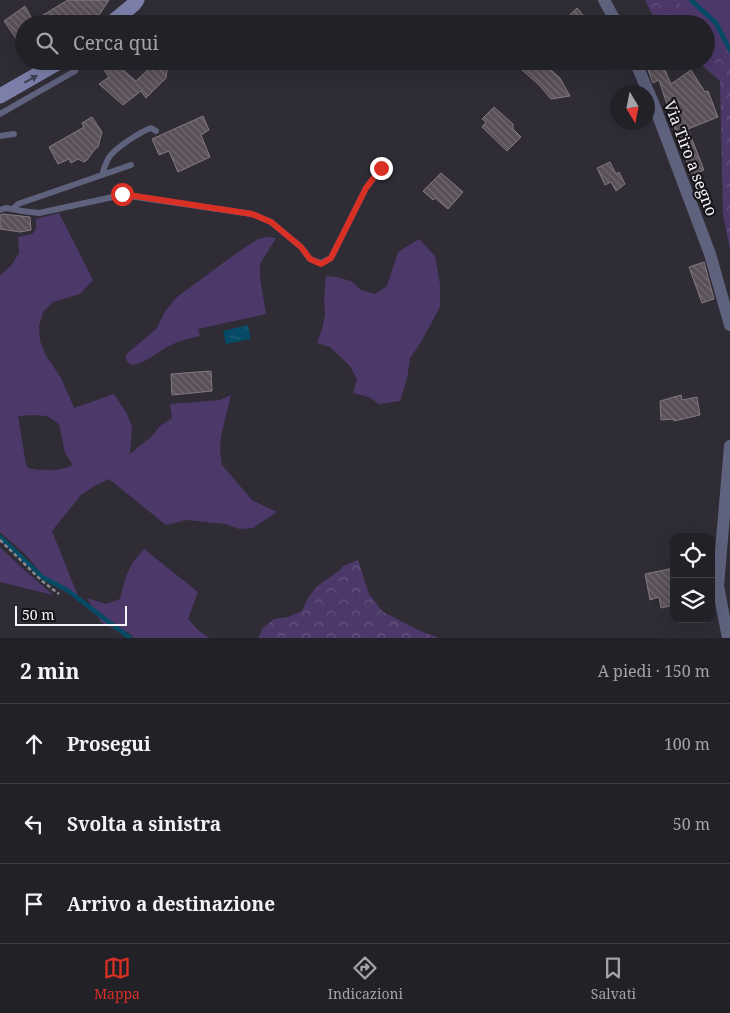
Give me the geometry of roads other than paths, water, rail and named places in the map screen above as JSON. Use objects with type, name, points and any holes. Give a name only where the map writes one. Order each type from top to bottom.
[{"type":"main road","points":[[121,15],[137,0]]},
{"type":"main road","points":[[0,96],[45,70]]},
{"type":"street","points":[[604,0],[612,15]]},
{"type":"street","name":"Via Tiro a segno","points":[[639,70],[710,254],[730,326]]},
{"type":"street","points":[[728,638],[718,586],[726,532],[730,446]]},
{"type":"lane","points":[[0,114],[75,71]]},
{"type":"lane","points":[[102,175],[111,154],[142,131],[151,128],[156,131]]},
{"type":"lane","points":[[0,136],[14,134]]},
{"type":"lane","points":[[14,209],[18,204],[131,166]]},
{"type":"lane","points":[[0,210],[6,208],[40,213],[122,194],[252,214],[271,222],[301,247],[310,259],[321,264],[331,258],[366,188],[381,168]]},
{"type":"water","points":[[248,325],[251,339],[226,344],[223,331]]},
{"type":"waterway","points":[[691,0],[707,15]]},
{"type":"waterway","points":[[715,22],[730,50]]},
{"type":"waterway","points":[[0,537],[42,577],[67,590],[130,638]]}]
